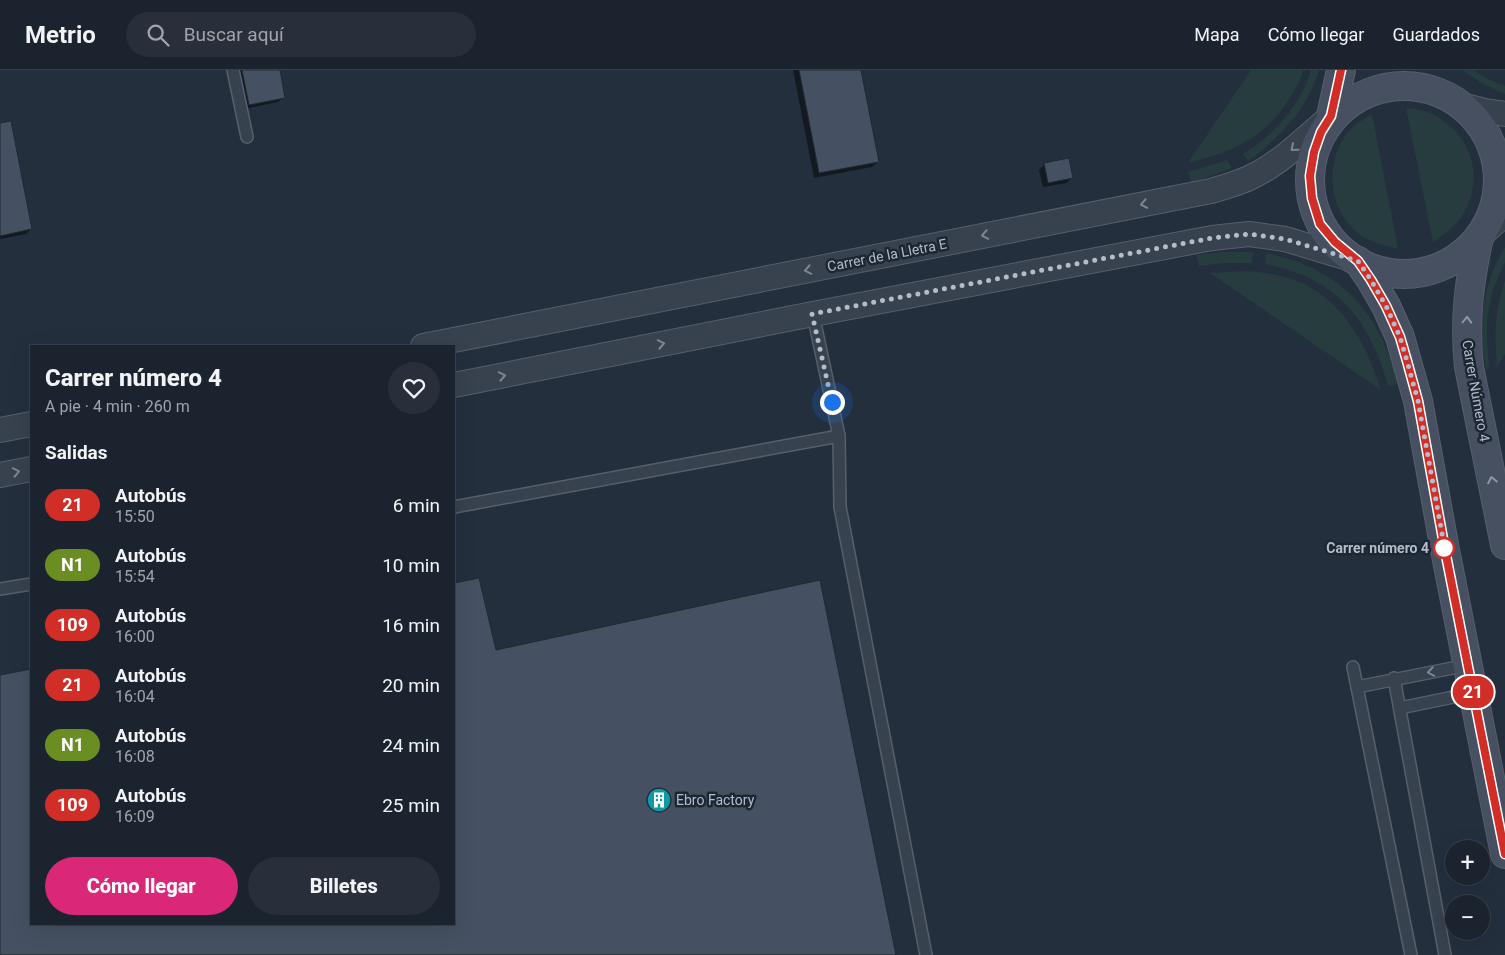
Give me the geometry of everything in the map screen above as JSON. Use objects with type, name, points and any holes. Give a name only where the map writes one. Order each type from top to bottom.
[{"type":"street","points":[[1341,70],[1331,116],[1321,132],[1314,152],[1310,176],[1312,198],[1320,224],[1335,242],[1358,261],[1386,306],[1400,337],[1418,401],[1505,854]]},
{"type":"street","points":[[1436,70],[1445,85],[1478,123],[1491,146],[1498,170],[1497,195],[1490,217],[1480,237]]},
{"type":"street","points":[[1331,116],[1345,105],[1378,90],[1411,86],[1439,91],[1462,105],[1485,112],[1505,114]]},
{"type":"street","name":"Carrer de la Lletra E","points":[[428,345],[1211,191],[1253,177],[1283,157],[1331,116]]},
{"type":"street","points":[[455,385],[812,314],[1212,238],[1249,234],[1285,239],[1358,261],[1378,270],[1399,275],[1416,274],[1428,272],[1448,263],[1505,214]]},
{"type":"street","name":"Carrer Número 4","points":[[1480,237],[1472,268],[1467,306],[1466,341],[1505,545]]},
{"type":"street","points":[[0,430],[30,424]]},
{"type":"street","points":[[0,475],[30,469]]},
{"type":"lane","points":[[234,70],[247,138]]},
{"type":"lane","points":[[812,314],[839,436],[840,507],[926,955]]},
{"type":"lane","points":[[455,507],[839,436]]},
{"type":"lane","points":[[0,589],[30,584]]},
{"type":"lane","points":[[1357,687],[1394,678],[1468,665]]},
{"type":"lane","points":[[1353,667],[1411,955]]},
{"type":"lane","points":[[1394,678],[1445,955]]},
{"type":"lane","points":[[1400,708],[1473,693]]},
{"type":"green space","points":[[1251,70],[1303,70],[1296,88],[1280,112],[1258,133],[1219,154],[1188,163]]},
{"type":"green space","points":[[1311,70],[1319,70],[1314,85],[1300,110],[1272,142],[1248,161],[1243,154],[1265,138],[1285,118],[1301,95]]},
{"type":"green space","points":[[1463,70],[1474,70],[1486,78],[1505,86],[1505,94],[1483,84]]},
{"type":"green space","points":[[1406,108],[1429,113],[1448,124],[1466,146],[1471,158],[1473,185],[1464,213],[1450,229],[1433,242]]},
{"type":"green space","points":[[1372,114],[1398,249],[1369,240],[1353,229],[1337,205],[1334,191],[1332,177],[1338,149],[1351,129]]},
{"type":"green space","points":[[1227,160],[1232,168],[1191,183],[1188,172]]},
{"type":"green space","points":[[1505,247],[1505,262],[1493,289],[1487,320],[1489,368],[1486,369],[1482,338],[1484,306],[1491,275]]},
{"type":"green space","points":[[1224,252],[1253,252],[1252,263],[1225,263],[1199,266],[1196,255]]},
{"type":"green space","points":[[1266,253],[1292,260],[1315,270],[1336,282],[1353,297],[1368,314],[1380,335],[1398,384],[1388,386],[1371,340],[1360,321],[1346,305],[1330,291],[1311,279],[1290,270],[1265,264]]},
{"type":"green space","points":[[1246,271],[1277,275],[1301,283],[1318,292],[1333,304],[1357,335],[1381,390],[1210,273]]},
{"type":"green space","points":[[1505,280],[1505,354],[1497,367],[1496,323]]},
{"type":"building","points":[[242,70],[280,70],[285,98],[249,105]]},
{"type":"building","points":[[799,70],[861,70],[879,162],[819,173]]},
{"type":"building","points":[[11,121],[32,229],[0,236],[0,123]]},
{"type":"building","points":[[1069,158],[1073,178],[1048,183],[1044,163]]},
{"type":"building","name":"Ebro Factory","points":[[479,578],[496,650],[820,580],[896,955],[0,955],[0,675],[30,669],[30,925],[455,925],[455,583]]},
{"type":"bus line","name":"21","points":[[1341,70],[1331,116],[1321,132],[1314,152],[1310,176],[1312,198],[1320,224],[1335,242],[1358,261],[1386,306],[1400,337],[1418,401],[1445,550],[1505,854]]},
{"type":"place","name":"Carrer número 4","points":[[1444,548]]},
{"type":"place","name":"Ebro Factory","points":[[659,800]]},
{"type":"route","points":[[832,402],[812,314],[1212,238],[1249,234],[1285,239],[1358,261],[1386,306],[1400,337],[1418,401],[1445,550],[1444,548]]}]
